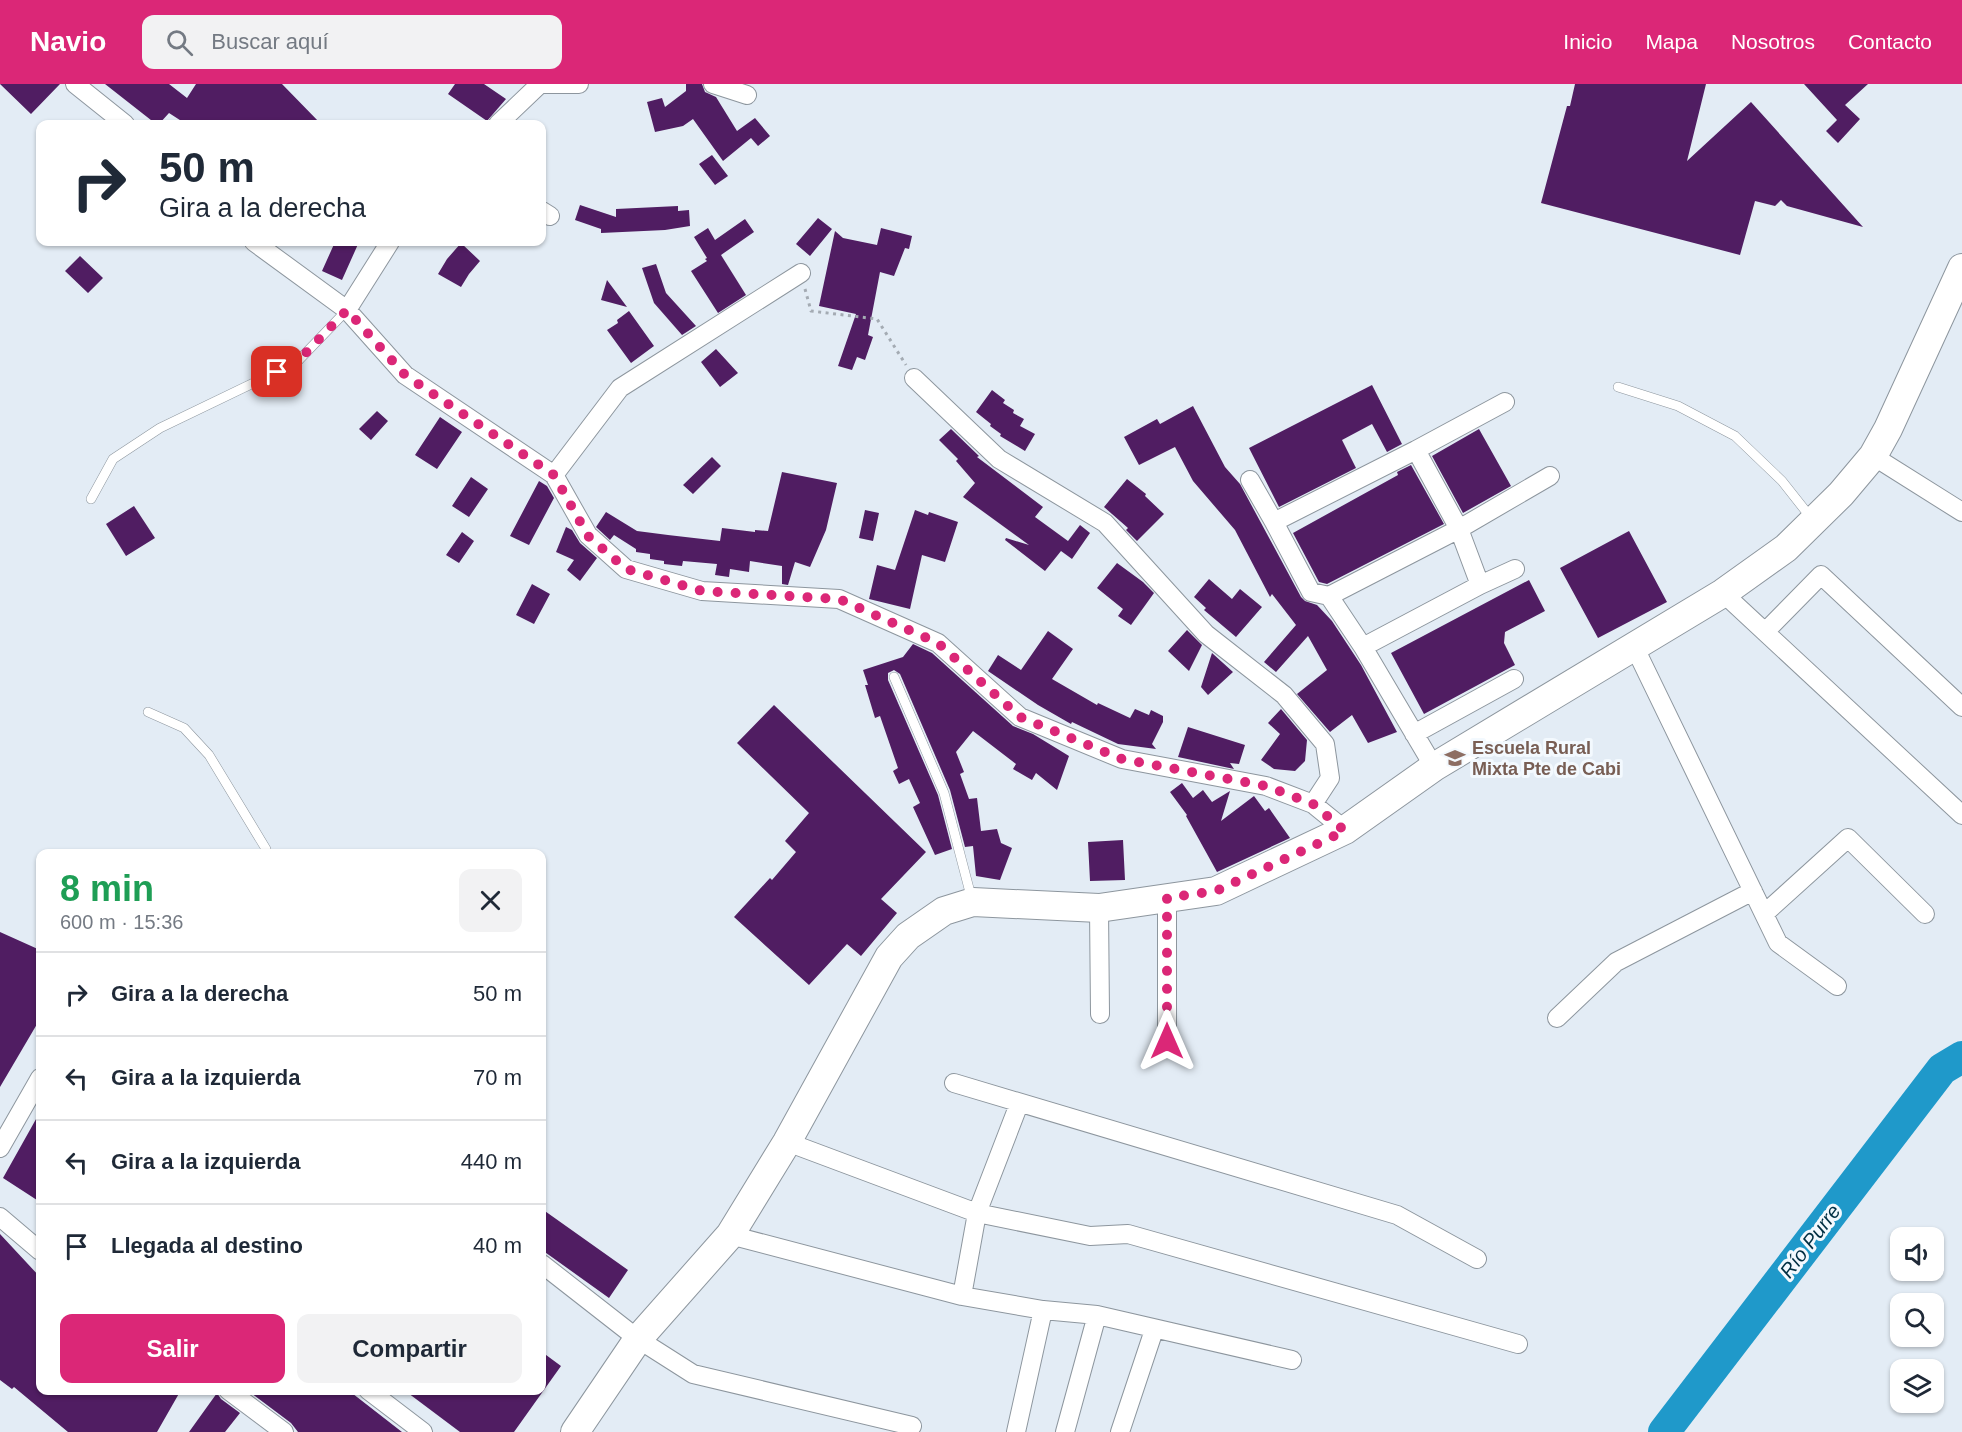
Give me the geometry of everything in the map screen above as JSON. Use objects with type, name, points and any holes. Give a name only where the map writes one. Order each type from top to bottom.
[{"type":"main road","points":[[575,1432],[638,1339],[730,1235],[787,1142],[889,957],[908,936],[944,911],[973,902],[1099,908],[1216,891],[1345,831],[1434,767],[1723,593],[1786,548],[1841,494],[1873,456],[1893,418],[1962,268]]},
{"type":"street","points":[[75,84],[120,120]]},
{"type":"street","points":[[502,120],[540,84],[579,84]]},
{"type":"street","points":[[713,84],[747,95]]},
{"type":"street","points":[[259,246],[347,310],[405,375],[554,475],[588,536],[626,569],[702,591],[839,599],[938,643],[1020,717],[1122,759],[1266,786],[1313,804],[1345,831]]},
{"type":"street","points":[[347,310],[387,246]]},
{"type":"street","points":[[554,475],[620,388],[801,273]]},
{"type":"street","points":[[914,378],[999,459],[1105,523],[1206,634],[1284,695],[1324,744],[1330,778],[1313,804]]},
{"type":"street","points":[[1275,522],[1505,402]]},
{"type":"street","points":[[1416,450],[1459,528],[1480,585]]},
{"type":"street","points":[[1873,456],[1962,513]]},
{"type":"street","points":[[1250,480],[1275,522],[1311,592],[1329,596],[1459,528],[1550,476]]},
{"type":"street","points":[[1363,647],[1515,569]]},
{"type":"street","points":[[1765,632],[1821,575],[1962,707]]},
{"type":"street","points":[[1723,593],[1962,815]]},
{"type":"street","points":[[1329,596],[1363,647],[1434,767]]},
{"type":"street","points":[[1634,646],[1778,943],[1837,986]]},
{"type":"street","points":[[1414,734],[1514,679]]},
{"type":"street","points":[[1764,914],[1848,838],[1925,914]]},
{"type":"street","points":[[1557,1018],[1616,962],[1754,891]]},
{"type":"street","points":[[1167,898],[1167,1041]]},
{"type":"street","points":[[1099,908],[1100,1014]]},
{"type":"street","points":[[954,1083],[1397,1215],[1477,1258]]},
{"type":"street","points":[[0,1149],[36,1085]]},
{"type":"street","points":[[962,1296],[976,1214],[1019,1104]]},
{"type":"street","points":[[787,1142],[976,1214],[1090,1236],[1128,1234],[1518,1344]]},
{"type":"street","points":[[0,1217],[36,1248]]},
{"type":"street","points":[[730,1235],[962,1296],[1043,1310],[1097,1315],[1292,1360]]},
{"type":"street","points":[[546,1267],[638,1339],[693,1374],[912,1426]]},
{"type":"street","points":[[1016,1432],[1043,1310]]},
{"type":"street","points":[[1065,1432],[1097,1315]]},
{"type":"street","points":[[1120,1432],[1155,1330]]},
{"type":"street","points":[[235,1395],[284,1432]]},
{"type":"street","points":[[375,1395],[423,1432]]},
{"type":"lane","points":[[91,500],[113,459],[160,428],[297,362],[347,310]]},
{"type":"lane","points":[[1618,387],[1678,406],[1735,436],[1782,481],[1814,521]]},
{"type":"lane","points":[[894,677],[944,793],[973,902]]},
{"type":"lane","points":[[148,712],[184,728],[209,755],[266,849]]},
{"type":"path","points":[[801,273],[811,311],[877,319],[914,378]]},
{"type":"building","points":[[0,84],[60,84],[31,114]]},
{"type":"building","points":[[105,84],[169,84],[187,98],[196,84],[282,84],[317,120],[180,120],[169,113],[163,120],[151,120]]},
{"type":"building","points":[[455,84],[484,84],[506,99],[486,120],[448,94]]},
{"type":"building","points":[[686,84],[702,84],[705,92],[716,97],[737,131],[755,118],[770,136],[758,146],[751,138],[723,161],[693,119],[683,126],[655,132],[647,102],[662,98],[665,107],[686,91]]},
{"type":"building","points":[[1575,84],[1706,84],[1687,161],[1751,102],[1863,227],[1787,206],[1781,200],[1775,206],[1755,201],[1740,255],[1541,203]]},
{"type":"building","points":[[1804,84],[1868,84],[1845,105],[1860,119],[1838,143],[1826,131],[1837,120]]},
{"type":"building","points":[[712,155],[728,176],[715,185],[699,164]]},
{"type":"building","points":[[580,205],[616,217],[616,209],[678,206],[678,211],[689,210],[690,226],[665,230],[601,233],[601,229],[575,220]]},
{"type":"building","points":[[818,218],[832,229],[810,256],[796,244]]},
{"type":"building","points":[[745,219],[754,232],[721,255],[746,295],[718,313],[691,271],[707,261],[694,237],[708,228],[715,240]]},
{"type":"building","points":[[881,228],[912,236],[909,249],[905,248],[894,276],[880,272],[868,335],[873,337],[865,360],[857,357],[852,370],[838,366],[856,314],[819,306],[835,231],[843,238],[877,245]]},
{"type":"building","points":[[333,246],[357,246],[342,280],[322,271]]},
{"type":"building","points":[[458,246],[464,246],[480,261],[461,287],[438,274]]},
{"type":"building","points":[[80,256],[103,278],[88,293],[65,271]]},
{"type":"building","points":[[656,264],[666,293],[696,326],[682,335],[654,303],[642,268]]},
{"type":"building","points":[[607,280],[627,307],[601,300]]},
{"type":"building","points":[[629,311],[654,346],[631,363],[607,330],[618,323],[617,320]]},
{"type":"building","points":[[716,349],[738,373],[720,387],[701,362]]},
{"type":"building","points":[[1372,385],[1402,444],[1387,452],[1372,424],[1342,440],[1356,468],[1279,507],[1249,448]]},
{"type":"building","points":[[992,390],[1005,400],[1003,403],[1014,410],[1013,413],[1024,419],[1020,426],[1035,434],[1025,451],[1000,436],[1001,434],[990,426],[991,424],[976,412]]},
{"type":"building","points":[[1193,406],[1225,467],[1240,484],[1301,597],[1317,605],[1332,621],[1361,665],[1397,732],[1368,743],[1352,715],[1330,732],[1297,694],[1327,670],[1308,636],[1276,672],[1264,662],[1296,625],[1272,594],[1270,597],[1235,530],[1193,481],[1175,447],[1139,465],[1124,437],[1157,419],[1160,424]]},
{"type":"building","points":[[377,411],[388,421],[371,440],[359,429]]},
{"type":"building","points":[[440,417],[462,432],[437,469],[415,455]]},
{"type":"building","points":[[951,429],[979,456],[977,457],[1043,507],[1035,517],[1068,541],[1080,525],[1090,533],[1072,559],[1061,551],[1045,571],[1005,540],[1006,538],[1029,545],[963,497],[975,483],[956,461],[958,459],[939,440]]},
{"type":"building","points":[[1479,429],[1511,486],[1463,513],[1432,456]]},
{"type":"building","points":[[712,457],[721,466],[693,494],[683,485]]},
{"type":"building","points":[[1411,465],[1444,524],[1327,584],[1319,582],[1293,533],[1398,475],[1397,472]]},
{"type":"building","points":[[782,472],[837,483],[826,530],[810,567],[795,562],[788,585],[782,584],[782,566],[750,561],[749,572],[730,569],[729,577],[715,575],[717,564],[683,561],[682,566],[664,564],[664,561],[650,559],[650,554],[636,552],[636,549],[614,535],[610,540],[596,527],[606,512],[637,531],[668,535],[720,541],[722,528],[755,532],[755,530],[768,531]]},
{"type":"building","points":[[471,477],[488,489],[469,517],[452,506]]},
{"type":"building","points":[[1127,479],[1146,494],[1145,496],[1164,514],[1137,541],[1126,530],[1128,528],[1104,507]]},
{"type":"building","points":[[539,481],[547,486],[554,498],[529,545],[510,536]]},
{"type":"building","points":[[134,506],[155,538],[126,556],[106,524]]},
{"type":"building","points":[[865,510],[879,513],[873,541],[859,538]]},
{"type":"building","points":[[915,510],[928,515],[929,512],[958,522],[945,562],[922,555],[910,609],[869,599],[877,565],[895,570]]},
{"type":"building","points":[[566,527],[572,530],[580,543],[597,558],[580,581],[567,570],[574,560],[556,552]]},
{"type":"building","points":[[1629,531],[1667,602],[1598,638],[1560,568]]},
{"type":"building","points":[[462,532],[474,541],[459,563],[446,555]]},
{"type":"building","points":[[1117,563],[1154,593],[1131,625],[1118,616],[1123,609],[1097,588]]},
{"type":"building","points":[[1209,579],[1232,599],[1240,589],[1262,607],[1236,637],[1204,610],[1206,608],[1194,597]]},
{"type":"building","points":[[1529,580],[1545,611],[1505,632],[1504,643],[1515,665],[1424,714],[1391,653]]},
{"type":"building","points":[[532,584],[550,594],[534,624],[516,615]]},
{"type":"building","points":[[1187,630],[1202,645],[1189,671],[1168,651]]},
{"type":"building","points":[[1048,631],[1073,649],[1052,679],[1097,705],[1098,703],[1130,718],[1135,709],[1149,715],[1151,710],[1163,716],[1163,722],[1152,744],[1156,749],[1118,744],[1072,722],[1071,724],[988,671],[998,655],[1021,670]]},
{"type":"building","points":[[913,644],[932,653],[1013,726],[1033,734],[1069,756],[1057,790],[1036,773],[1032,780],[1013,769],[1016,764],[973,731],[956,752],[964,772],[960,774],[969,799],[977,798],[981,831],[997,829],[1001,843],[1012,848],[1000,880],[976,876],[973,846],[965,847],[950,790],[900,674],[894,670],[888,673],[888,680],[938,795],[952,849],[935,855],[913,807],[920,803],[909,779],[899,784],[893,771],[898,768],[880,716],[875,718],[863,670],[903,657]]},
{"type":"building","points":[[1212,653],[1233,672],[1208,695],[1201,687]]},
{"type":"building","points":[[774,705],[926,852],[881,899],[897,913],[861,956],[847,944],[809,985],[734,917],[770,878],[772,880],[796,852],[785,841],[809,813],[737,743]]},
{"type":"building","points":[[1281,709],[1307,740],[1305,761],[1295,771],[1274,769],[1261,760],[1280,734],[1268,723]]},
{"type":"building","points":[[1188,727],[1245,745],[1239,764],[1230,763],[1234,769],[1178,757]]},
{"type":"building","points":[[1182,783],[1193,798],[1203,790],[1212,802],[1230,791],[1221,821],[1254,796],[1265,811],[1269,808],[1290,838],[1217,872],[1187,815],[1170,792]]},
{"type":"building","points":[[1123,840],[1125,880],[1090,881],[1088,842]]},
{"type":"building","points":[[0,932],[36,948],[36,1026],[0,1087]]},
{"type":"building","points":[[36,1119],[36,1199],[3,1178]]},
{"type":"building","points":[[546,1212],[628,1270],[609,1298],[546,1253]]},
{"type":"building","points":[[0,1234],[36,1273],[36,1395],[178,1395],[157,1432],[68,1432],[14,1387],[12,1389],[0,1380]]},
{"type":"building","points":[[546,1355],[561,1366],[546,1387]]},
{"type":"building","points":[[216,1395],[240,1413],[225,1432],[189,1432]]},
{"type":"building","points":[[254,1395],[354,1395],[402,1432],[298,1432],[291,1423]]},
{"type":"building","points":[[411,1395],[540,1395],[514,1432],[460,1432]]},
{"type":"waterway","name":"Río Purre","points":[[1664,1432],[1942,1069],[1962,1057]]},
{"type":"place","name":"Escuela Rural Mixta Pte de Cabi","points":[[1455,758]]},
{"type":"route","points":[[277,372],[297,362],[347,310],[405,375],[554,475],[588,536],[626,569],[702,591],[839,599],[938,643],[1020,717],[1122,759],[1266,786],[1313,804],[1345,831],[1216,891],[1167,898],[1167,1041]]}]
